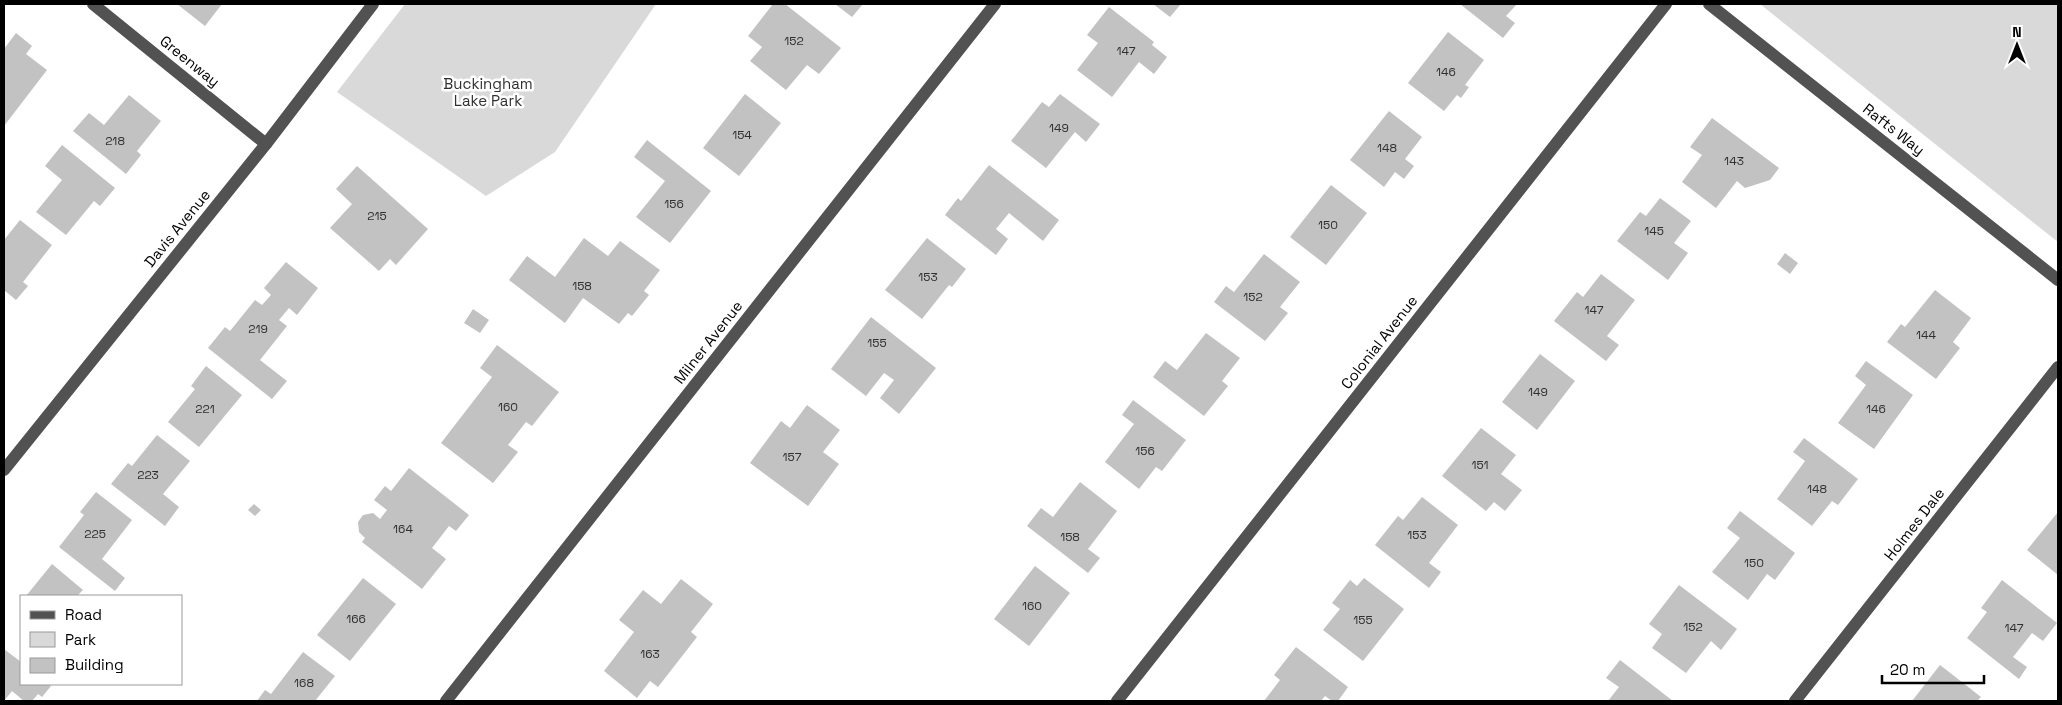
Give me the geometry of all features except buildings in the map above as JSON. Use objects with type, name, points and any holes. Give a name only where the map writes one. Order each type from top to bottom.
[{"type":"street","name":"Greenway","points":[[93,4],[266,144]]},
{"type":"street","name":"Davis Avenue","points":[[4,470],[266,144],[373,4]]},
{"type":"street","name":"Milner Avenue","points":[[446,701],[995,4]]},
{"type":"street","name":"Colonial Avenue","points":[[1117,701],[1666,4]]},
{"type":"street","name":"Rafts Way","points":[[1709,4],[2058,280]]},
{"type":"street","name":"Holmes Dale","points":[[1795,701],[2058,366]]},
{"type":"green space","name":"Buckingham Lake Park","points":[[405,4],[656,4],[555,152],[486,196],[337,92]]},
{"type":"green space","points":[[1760,4],[2058,4],[2058,242],[2039,227]]}]
